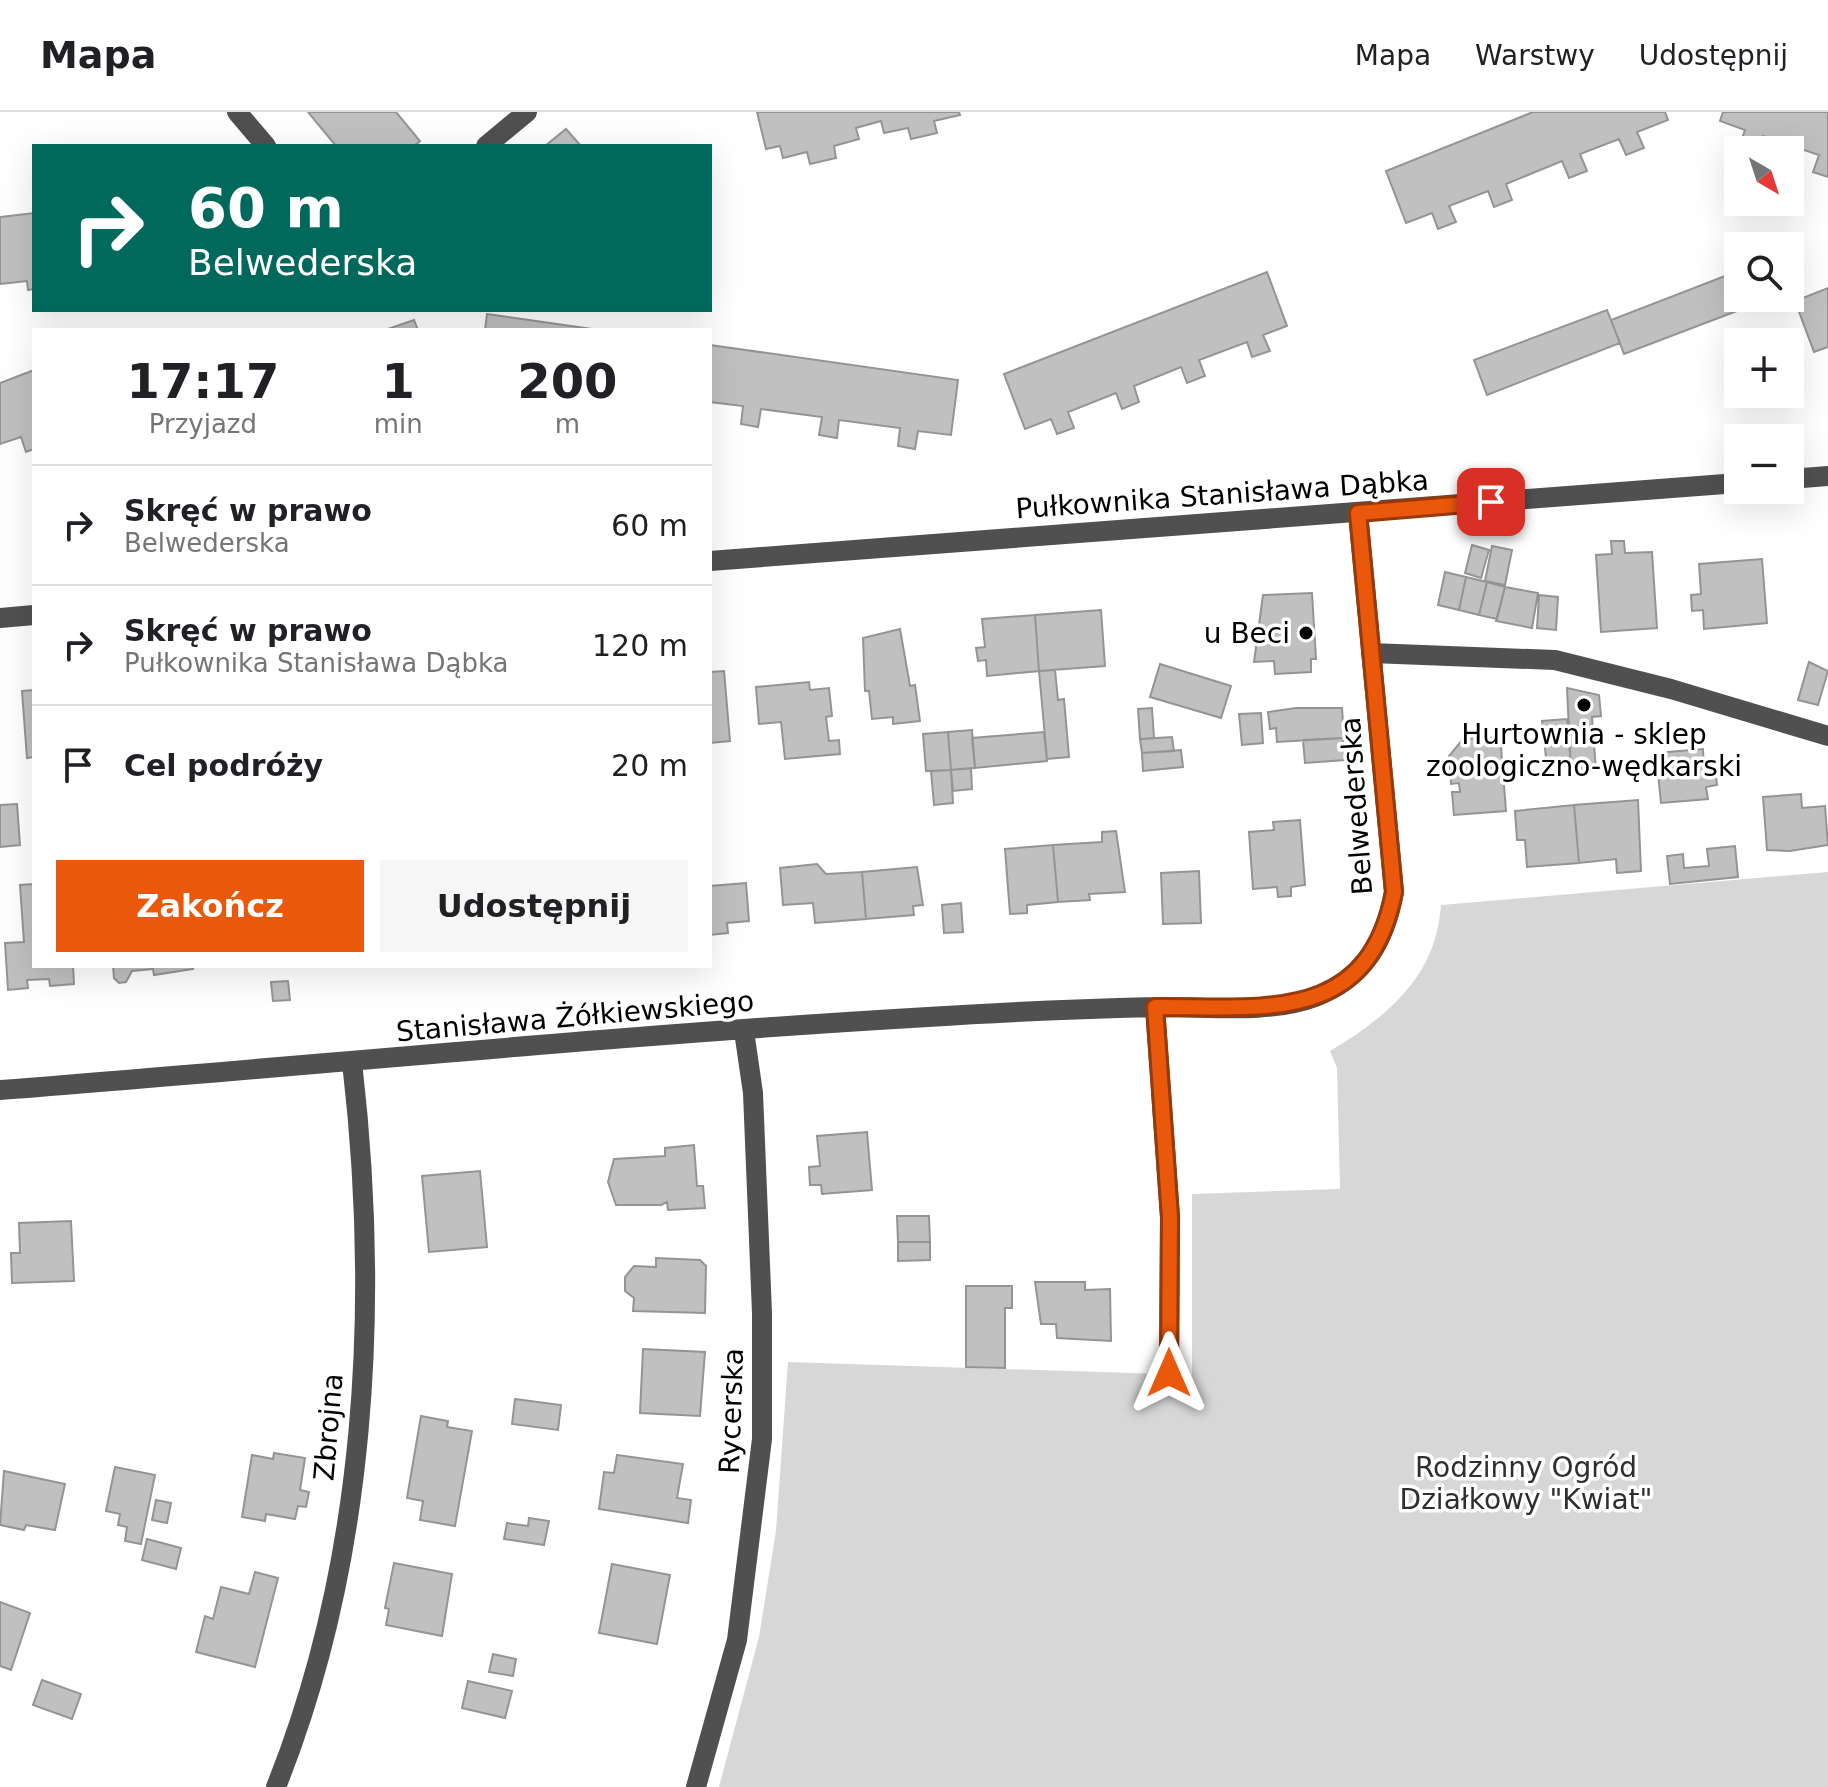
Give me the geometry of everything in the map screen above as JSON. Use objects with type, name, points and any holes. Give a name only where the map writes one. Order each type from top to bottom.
[{"type":"street","points":[[237,112],[264,144]]},
{"type":"street","points":[[490,143],[527,112]]},
{"type":"street","points":[[1804,478],[1828,476]]},
{"type":"street","name":"Pułkownika Stanisława Dąbka","points":[[712,561],[1724,484]]},
{"type":"street","name":"Belwederska","points":[[1155,1007],[1279,1006],[1316,996],[1354,976],[1375,952],[1389,921],[1394,892],[1358,513]]},
{"type":"street","points":[[0,618],[32,615]]},
{"type":"street","points":[[1371,653],[1555,660],[1671,689],[1828,736]]},
{"type":"street","points":[[1155,1007],[1170,1217],[1169,1373]]},
{"type":"street","name":"Stanisława Żółkiewskiego","points":[[0,1090],[928,1017],[1155,1007]]},
{"type":"street","name":"Rycerska","points":[[696,1787],[737,1640],[762,1439],[762,1313],[753,1093],[744,1031]]},
{"type":"street","name":"Zbrojna","points":[[276,1787],[320,1648],[348,1527],[367,1303],[359,1127],[352,1062]]},
{"type":"green space","name":"Rodzinny Ogród Działkowy \"Kwiat\"","points":[[1828,872],[1828,1787],[719,1787],[759,1637],[776,1531],[788,1362],[1192,1375],[1192,1194],[1340,1189],[1337,1068],[1330,1051],[1371,1024],[1419,974],[1430,953],[1441,905]]},
{"type":"building","points":[[308,112],[396,112],[420,141],[416,144],[334,144]]},
{"type":"building","points":[[757,112],[959,112],[960,115],[934,121],[937,133],[911,139],[908,128],[884,133],[881,121],[856,128],[859,139],[834,146],[836,158],[810,164],[807,152],[783,158],[780,146],[766,149]]},
{"type":"building","points":[[1533,112],[1665,112],[1668,120],[1637,132],[1644,148],[1626,155],[1619,139],[1580,154],[1587,171],[1569,178],[1562,161],[1506,184],[1512,200],[1494,207],[1488,191],[1449,206],[1456,222],[1438,229],[1432,213],[1406,223],[1386,171]]},
{"type":"building","points":[[1723,112],[1828,112],[1828,177],[1813,172],[1819,155],[1804,150],[1804,136],[1743,136],[1745,130],[1720,121]]},
{"type":"building","points":[[566,129],[579,144],[547,144]]},
{"type":"building","points":[[32,213],[32,289],[28,290],[27,281],[0,284],[0,217]]},
{"type":"building","points":[[1267,272],[1287,326],[1263,335],[1270,351],[1252,357],[1247,342],[1199,360],[1205,376],[1187,383],[1181,367],[1134,386],[1139,402],[1122,409],[1116,393],[1068,412],[1074,428],[1057,434],[1051,419],[1025,429],[1004,374]]},
{"type":"building","points":[[1724,276],[1724,312],[1734,312],[1624,354],[1611,320]]},
{"type":"building","points":[[1828,288],[1828,347],[1814,352],[1799,312],[1804,312],[1804,297]]},
{"type":"building","points":[[1607,310],[1620,343],[1487,395],[1474,360]]},
{"type":"building","points":[[487,314],[585,328],[485,328]]},
{"type":"building","points":[[414,320],[417,328],[391,328]]},
{"type":"building","points":[[712,345],[958,380],[951,435],[918,431],[915,449],[898,446],[900,428],[839,420],[837,438],[819,435],[822,417],[761,409],[758,427],[741,424],[743,406],[712,402]]},
{"type":"building","points":[[32,371],[32,450],[26,452],[21,437],[0,444],[0,383]]},
{"type":"building","points":[[1611,541],[1624,541],[1625,553],[1652,552],[1657,628],[1601,632],[1596,555],[1612,554]]},
{"type":"building","points":[[1472,545],[1489,550],[1481,578],[1465,573]]},
{"type":"building","points":[[1492,546],[1512,550],[1505,585],[1485,581]]},
{"type":"building","points":[[1762,559],[1767,623],[1704,629],[1703,610],[1692,611],[1691,595],[1701,594],[1699,564]]},
{"type":"building","points":[[1445,572],[1466,577],[1459,610],[1438,605]]},
{"type":"building","points":[[1466,577],[1487,582],[1479,615],[1459,610]]},
{"type":"building","points":[[1487,582],[1505,587],[1497,619],[1479,615]]},
{"type":"building","points":[[1505,587],[1538,593],[1532,628],[1496,621]]},
{"type":"building","points":[[1312,593],[1316,659],[1311,659],[1311,672],[1275,674],[1274,661],[1254,662],[1263,595]]},
{"type":"building","points":[[1539,595],[1558,597],[1556,630],[1537,628]]},
{"type":"building","points":[[1101,610],[1105,666],[1039,671],[1035,615]]},
{"type":"building","points":[[1035,615],[1039,671],[987,676],[986,660],[978,661],[976,648],[985,647],[982,619]]},
{"type":"building","points":[[900,629],[910,686],[915,685],[920,721],[893,724],[893,717],[872,719],[869,691],[865,691],[863,638]]},
{"type":"building","points":[[1809,662],[1828,671],[1818,705],[1798,700]]},
{"type":"building","points":[[1160,664],[1231,686],[1221,718],[1150,697]]},
{"type":"building","points":[[1055,670],[1058,700],[1064,699],[1069,757],[1047,759],[1039,671]]},
{"type":"building","points":[[724,671],[730,741],[712,743],[712,672]]},
{"type":"building","points":[[809,682],[810,690],[829,688],[832,716],[826,717],[829,741],[839,740],[840,754],[785,759],[781,722],[759,724],[756,687]]},
{"type":"building","points":[[1567,688],[1599,695],[1601,716],[1592,717],[1596,771],[1571,773]]},
{"type":"building","points":[[32,690],[32,757],[27,758],[22,691]]},
{"type":"building","points":[[1152,708],[1154,738],[1140,739],[1138,709]]},
{"type":"building","points":[[1296,708],[1342,708],[1344,738],[1277,742],[1276,728],[1270,729],[1268,712]]},
{"type":"building","points":[[1261,713],[1263,743],[1242,745],[1239,714]]},
{"type":"building","points":[[1567,719],[1571,765],[1547,767],[1542,721]]},
{"type":"building","points":[[972,730],[975,768],[951,770],[948,732]]},
{"type":"building","points":[[948,732],[951,770],[926,771],[923,734]]},
{"type":"building","points":[[1044,732],[1047,761],[975,768],[972,738]]},
{"type":"building","points":[[1172,737],[1174,751],[1142,753],[1140,739]]},
{"type":"building","points":[[1492,737],[1501,747],[1506,811],[1454,815],[1452,792],[1460,792],[1459,783],[1451,784],[1449,756],[1463,739]]},
{"type":"building","points":[[1343,738],[1345,760],[1305,763],[1303,740]]},
{"type":"building","points":[[1703,749],[1704,769],[1715,768],[1717,785],[1706,787],[1708,799],[1661,803],[1656,753]]},
{"type":"building","points":[[1181,750],[1183,767],[1143,771],[1142,753]]},
{"type":"building","points":[[971,768],[972,789],[953,791],[951,770]]},
{"type":"building","points":[[951,770],[953,803],[934,805],[931,771]]},
{"type":"building","points":[[1801,794],[1802,808],[1825,806],[1828,845],[1790,851],[1767,850],[1763,797]]},
{"type":"building","points":[[1638,800],[1641,871],[1617,873],[1616,859],[1579,863],[1574,805]]},
{"type":"building","points":[[17,804],[20,845],[0,847],[0,805]]},
{"type":"building","points":[[1574,805],[1579,863],[1527,867],[1525,840],[1517,840],[1515,811]]},
{"type":"building","points":[[1300,820],[1305,885],[1291,887],[1291,896],[1278,897],[1277,887],[1253,889],[1249,832],[1274,830],[1273,822]]},
{"type":"building","points":[[1116,831],[1125,892],[1089,894],[1090,900],[1058,902],[1053,845],[1102,842],[1102,832]]},
{"type":"building","points":[[1053,845],[1058,902],[1027,905],[1027,913],[1010,914],[1005,849]]},
{"type":"building","points":[[1735,846],[1738,877],[1670,884],[1667,856],[1683,854],[1684,868],[1709,866],[1707,849]]},
{"type":"building","points":[[817,864],[826,874],[862,872],[866,919],[815,923],[813,903],[783,905],[780,868]]},
{"type":"building","points":[[917,867],[923,905],[913,906],[914,915],[866,919],[862,872]]},
{"type":"building","points":[[1199,871],[1201,923],[1163,924],[1161,873]]},
{"type":"building","points":[[746,883],[749,921],[727,923],[728,933],[712,935],[712,886]]},
{"type":"building","points":[[32,884],[32,968],[73,968],[74,984],[50,986],[49,979],[27,980],[28,988],[8,990],[5,943],[24,942],[20,885]]},
{"type":"building","points":[[961,903],[963,932],[944,933],[942,905]]},
{"type":"building","points":[[113,968],[193,969],[154,975],[153,969],[132,971],[126,982],[119,983],[114,978]]},
{"type":"building","points":[[288,981],[290,1000],[273,1001],[271,982]]},
{"type":"building","points":[[867,1132],[872,1190],[822,1194],[821,1185],[810,1185],[809,1167],[820,1166],[817,1136]]},
{"type":"building","points":[[694,1145],[697,1186],[703,1186],[705,1208],[668,1210],[667,1202],[661,1205],[616,1205],[608,1182],[614,1159],[665,1156],[665,1148]]},
{"type":"building","points":[[480,1171],[487,1247],[429,1252],[422,1176]]},
{"type":"building","points":[[897,1216],[929,1216],[930,1242],[898,1242]]},
{"type":"building","points":[[71,1221],[74,1281],[12,1283],[11,1253],[20,1253],[19,1223]]},
{"type":"building","points":[[898,1242],[930,1242],[930,1260],[898,1261]]},
{"type":"building","points":[[656,1258],[700,1260],[706,1266],[705,1313],[633,1311],[634,1298],[625,1291],[625,1277],[634,1266],[656,1267]]},
{"type":"building","points":[[1035,1282],[1085,1282],[1085,1290],[1110,1289],[1111,1341],[1057,1338],[1056,1324],[1041,1324]]},
{"type":"building","points":[[966,1286],[1012,1286],[1012,1308],[1005,1308],[1005,1368],[966,1367]]},
{"type":"building","points":[[643,1349],[705,1352],[700,1416],[640,1413]]},
{"type":"building","points":[[515,1399],[561,1405],[558,1430],[512,1424]]},
{"type":"building","points":[[421,1416],[448,1421],[447,1427],[472,1431],[455,1526],[420,1520],[423,1501],[407,1498]]},
{"type":"building","points":[[274,1453],[305,1458],[300,1490],[309,1492],[306,1507],[298,1506],[295,1519],[266,1514],[265,1521],[242,1517],[252,1455],[273,1459]]},
{"type":"building","points":[[617,1455],[683,1464],[677,1498],[691,1500],[688,1523],[599,1509],[604,1472],[614,1473]]},
{"type":"building","points":[[115,1467],[155,1475],[141,1544],[125,1541],[127,1527],[118,1525],[120,1514],[106,1511]]},
{"type":"building","points":[[4,1471],[65,1484],[55,1530],[26,1525],[24,1530],[0,1525]]},
{"type":"building","points":[[156,1500],[171,1503],[167,1523],[152,1520]]},
{"type":"building","points":[[529,1518],[549,1521],[544,1545],[504,1539],[507,1523],[528,1526]]},
{"type":"building","points":[[147,1539],[181,1548],[176,1569],[142,1560]]},
{"type":"building","points":[[394,1563],[452,1574],[442,1636],[386,1625],[389,1609],[385,1608]]},
{"type":"building","points":[[612,1564],[670,1575],[657,1644],[599,1633]]},
{"type":"building","points":[[255,1572],[278,1578],[255,1667],[196,1652],[205,1616],[213,1619],[221,1587],[249,1594]]},
{"type":"building","points":[[0,1602],[30,1613],[11,1670],[0,1666]]},
{"type":"building","points":[[493,1654],[516,1659],[513,1676],[489,1672]]},
{"type":"building","points":[[42,1680],[81,1694],[72,1719],[33,1705]]},
{"type":"building","points":[[468,1681],[512,1691],[505,1718],[462,1708]]},
{"type":"place","name":"u Beci","points":[[1306,633]]},
{"type":"place","name":"Hurtownia - sklep zoologiczno-wędkarski","points":[[1584,705]]},
{"type":"route","points":[[1169,1373],[1170,1217],[1155,1007],[1279,1006],[1316,996],[1354,976],[1375,952],[1389,921],[1394,892],[1358,513],[1491,502]]}]
